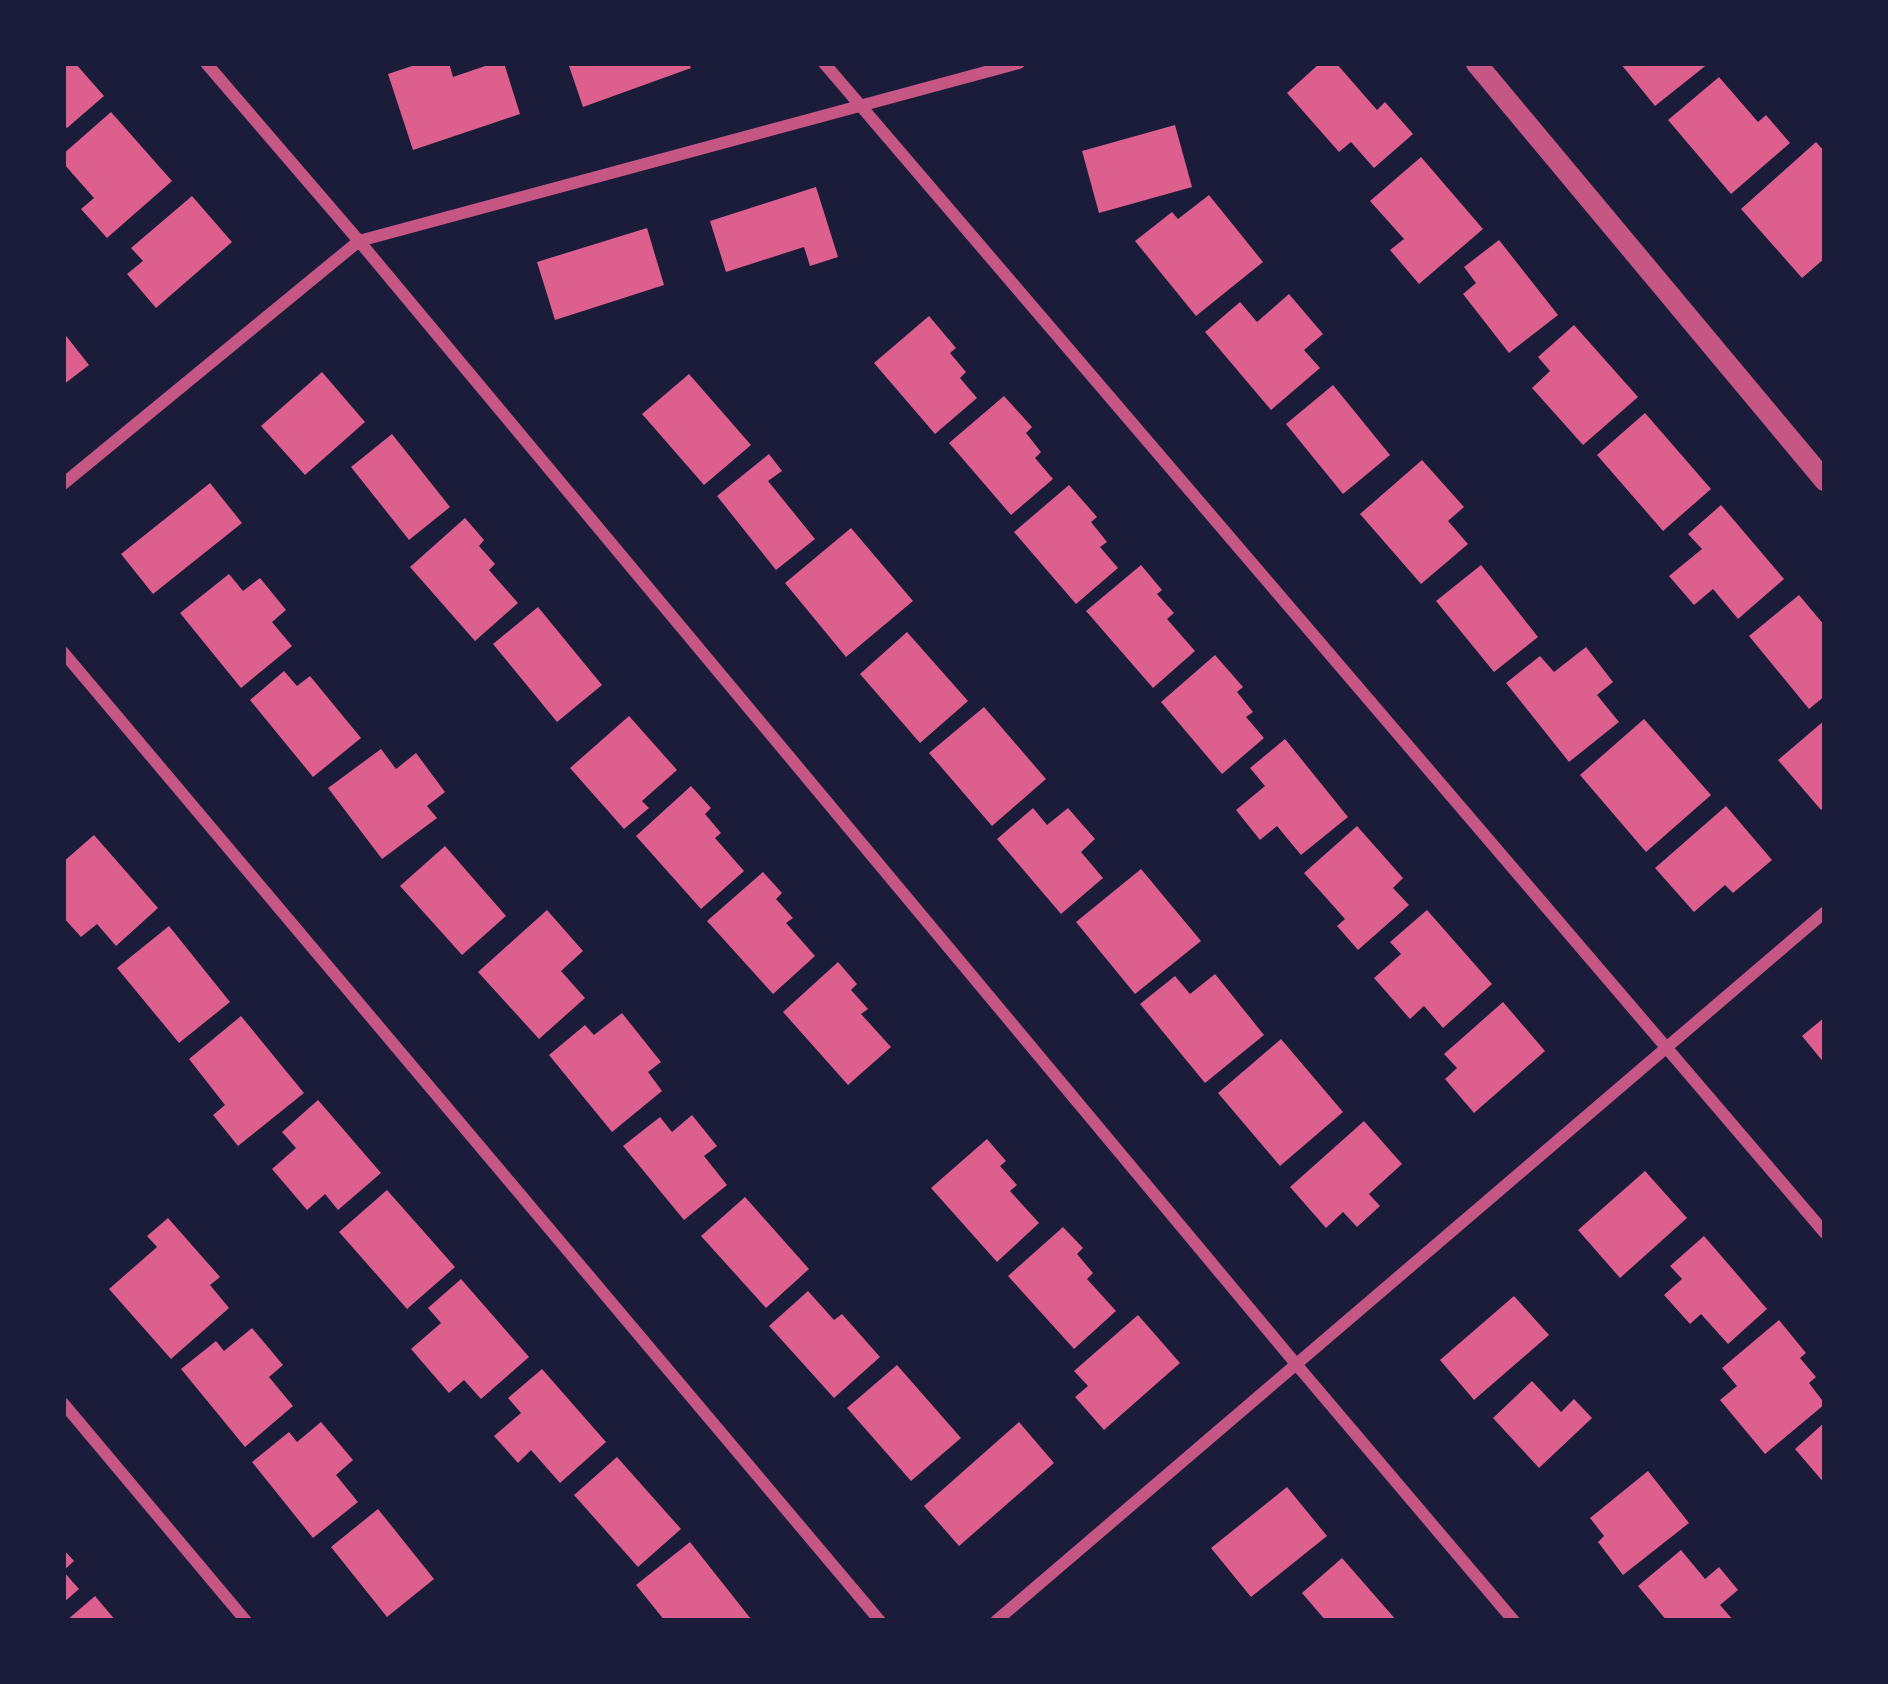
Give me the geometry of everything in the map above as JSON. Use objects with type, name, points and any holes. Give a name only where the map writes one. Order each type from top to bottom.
[{"type":"street","points":[[206,63],[1514,1621]]},
{"type":"street","points":[[824,63],[1825,1233]]},
{"type":"street","points":[[63,484],[359,241],[1019,63]]},
{"type":"street","points":[[1476,63],[1825,482]]},
{"type":"street","points":[[63,652],[880,1621]]},
{"type":"street","points":[[996,1621],[1825,912]]},
{"type":"street","points":[[63,1403],[246,1621]]},
{"type":"building","points":[[63,63],[75,63],[104,96],[67,128],[63,124]]},
{"type":"building","points":[[421,63],[449,63],[453,77],[504,63],[520,114],[413,150],[388,74]]},
{"type":"building","points":[[568,63],[689,63],[691,68],[583,107]]},
{"type":"building","points":[[1320,63],[1336,63],[1377,110],[1385,102],[1413,134],[1374,168],[1351,142],[1339,152],[1287,93]]},
{"type":"building","points":[[1620,63],[1709,63],[1655,106]]},
{"type":"building","points":[[1719,77],[1758,122],[1766,115],[1790,143],[1731,194],[1668,120]]},
{"type":"building","points":[[111,112],[172,181],[107,238],[81,209],[94,198],[63,163],[63,154]]},
{"type":"building","points":[[1175,125],[1192,187],[1099,213],[1082,151]]},
{"type":"building","points":[[1816,142],[1825,152],[1825,258],[1802,278],[1741,209]]},
{"type":"building","points":[[1421,157],[1483,229],[1419,284],[1390,250],[1404,239],[1370,201]]},
{"type":"building","points":[[816,187],[838,257],[810,266],[804,247],[726,272],[710,221]]},
{"type":"building","points":[[1209,195],[1263,262],[1196,316],[1135,241],[1172,212],[1178,219]]},
{"type":"building","points":[[192,196],[232,242],[156,308],[127,274],[143,261],[131,248]]},
{"type":"building","points":[[647,228],[664,285],[555,320],[537,262]]},
{"type":"building","points":[[1499,240],[1558,315],[1509,353],[1463,294],[1476,283],[1464,267]]},
{"type":"building","points":[[1289,294],[1323,334],[1304,350],[1320,368],[1271,410],[1205,332],[1240,302],[1257,322]]},
{"type":"building","points":[[929,316],[956,348],[950,353],[966,372],[960,378],[977,398],[935,434],[874,363]]},
{"type":"building","points":[[1574,325],[1638,397],[1583,445],[1532,388],[1550,371],[1538,357]]},
{"type":"building","points":[[63,332],[89,365],[63,385]]},
{"type":"building","points":[[322,372],[365,422],[305,475],[261,426]]},
{"type":"building","points":[[689,374],[751,445],[704,485],[642,414]]},
{"type":"building","points":[[1333,385],[1390,455],[1343,494],[1286,424]]},
{"type":"building","points":[[1004,396],[1032,427],[1026,433],[1041,452],[1035,458],[1053,479],[1011,515],[949,443]]},
{"type":"building","points":[[1645,413],[1711,489],[1663,531],[1597,455]]},
{"type":"building","points":[[392,434],[450,507],[409,540],[351,467]]},
{"type":"building","points":[[769,454],[782,471],[768,481],[815,539],[776,570],[717,496]]},
{"type":"building","points":[[1422,460],[1464,507],[1448,521],[1468,544],[1421,584],[1360,514]]},
{"type":"building","points":[[210,483],[242,523],[153,594],[121,554]]},
{"type":"building","points":[[1069,485],[1097,517],[1091,522],[1107,542],[1100,547],[1118,568],[1076,604],[1014,532]]},
{"type":"building","points":[[1721,505],[1784,579],[1738,619],[1713,589],[1694,605],[1669,576],[1702,549],[1688,534]]},
{"type":"building","points":[[465,518],[484,540],[479,546],[495,564],[489,570],[518,603],[475,641],[410,567]]},
{"type":"building","points":[[851,528],[913,601],[846,657],[785,583]]},
{"type":"building","points":[[1141,565],[1174,613],[1167,619],[1195,651],[1153,688],[1086,611]]},
{"type":"building","points":[[1481,565],[1538,637],[1494,672],[1436,601]]},
{"type":"building","points":[[229,574],[243,591],[260,578],[286,610],[272,622],[292,646],[241,688],[180,613]]},
{"type":"building","points":[[1799,595],[1825,626],[1825,696],[1809,709],[1749,636]]},
{"type":"building","points":[[538,607],[602,685],[557,722],[493,644]]},
{"type":"building","points":[[907,632],[968,701],[920,743],[860,674]]},
{"type":"building","points":[[1586,647],[1613,682],[1597,695],[1619,722],[1569,762],[1506,683],[1540,656],[1554,672]]},
{"type":"building","points":[[1215,655],[1243,687],[1237,692],[1253,712],[1246,717],[1264,738],[1222,774],[1161,702]]},
{"type":"building","points":[[284,671],[297,686],[310,676],[361,738],[313,777],[250,700]]},
{"type":"building","points":[[984,707],[1046,779],[992,826],[929,753]]},
{"type":"building","points":[[629,716],[677,770],[642,801],[649,808],[624,829],[570,768]]},
{"type":"building","points":[[1644,719],[1711,795],[1646,852],[1580,775]]},
{"type":"building","points":[[1825,720],[1825,806],[1821,810],[1778,760]]},
{"type":"building","points":[[1285,739],[1348,817],[1301,855],[1277,826],[1260,840],[1236,810],[1265,786],[1250,768]]},
{"type":"building","points":[[381,749],[396,769],[416,753],[445,792],[427,806],[437,818],[382,859],[328,788]]},
{"type":"building","points":[[691,786],[711,808],[705,814],[721,833],[715,838],[744,871],[701,909],[636,836]]},
{"type":"building","points":[[1726,806],[1772,860],[1733,893],[1725,885],[1694,912],[1655,868]]},
{"type":"building","points":[[1033,808],[1047,825],[1068,808],[1095,839],[1081,852],[1103,878],[1061,914],[997,839]]},
{"type":"building","points":[[1357,826],[1403,878],[1393,888],[1409,905],[1358,950],[1337,926],[1345,919],[1304,873]]},
{"type":"building","points":[[94,835],[158,908],[116,946],[97,924],[81,937],[63,917],[63,862]]},
{"type":"building","points":[[445,846],[506,916],[462,955],[400,886]]},
{"type":"building","points":[[1141,869],[1201,941],[1135,994],[1076,922]]},
{"type":"building","points":[[763,872],[782,893],[776,899],[793,918],[786,923],[815,956],[773,994],[707,921]]},
{"type":"building","points":[[547,910],[583,951],[561,971],[585,998],[539,1039],[478,972]]},
{"type":"building","points":[[1427,910],[1492,984],[1443,1028],[1424,1006],[1410,1019],[1374,978],[1401,954],[1390,942]]},
{"type":"building","points":[[169,926],[230,1002],[179,1043],[117,968]]},
{"type":"building","points":[[838,962],[857,984],[851,990],[868,1009],[861,1014],[891,1047],[848,1085],[783,1012]]},
{"type":"building","points":[[1215,974],[1264,1035],[1205,1083],[1140,1004],[1175,976],[1190,994]]},
{"type":"building","points":[[1503,1002],[1545,1051],[1474,1113],[1445,1079],[1457,1068],[1444,1054]]},
{"type":"building","points":[[622,1013],[661,1062],[648,1072],[662,1091],[612,1132],[549,1055],[585,1025],[594,1035]]},
{"type":"building","points":[[241,1016],[304,1093],[238,1146],[213,1115],[225,1105],[189,1059]]},
{"type":"building","points":[[1825,1017],[1825,1064],[1802,1036]]},
{"type":"building","points":[[1281,1039],[1343,1112],[1280,1166],[1218,1093]]},
{"type":"building","points":[[318,1100],[381,1173],[338,1210],[325,1194],[307,1210],[272,1169],[296,1148],[282,1132]]},
{"type":"building","points":[[692,1115],[717,1146],[704,1156],[727,1185],[684,1220],[623,1146],[660,1117],[672,1132]]},
{"type":"building","points":[[1364,1121],[1402,1164],[1369,1194],[1380,1206],[1357,1227],[1343,1212],[1326,1228],[1290,1187]]},
{"type":"building","points":[[987,1139],[1006,1161],[1000,1166],[1017,1185],[1010,1191],[1039,1223],[997,1262],[931,1188]]},
{"type":"building","points":[[1645,1171],[1687,1218],[1620,1278],[1578,1230]]},
{"type":"building","points":[[387,1190],[455,1267],[407,1309],[339,1232]]},
{"type":"building","points":[[745,1197],[809,1269],[766,1308],[701,1236]]},
{"type":"building","points":[[168,1218],[220,1277],[210,1285],[229,1308],[171,1359],[109,1289],[157,1247],[147,1236]]},
{"type":"building","points":[[1063,1227],[1083,1248],[1077,1254],[1093,1273],[1087,1279],[1116,1311],[1074,1349],[1008,1276]]},
{"type":"building","points":[[1704,1236],[1767,1309],[1728,1344],[1701,1314],[1690,1324],[1664,1295],[1682,1279],[1670,1266]]},
{"type":"building","points":[[461,1279],[529,1357],[481,1399],[464,1380],[449,1393],[411,1349],[441,1323],[428,1308]]},
{"type":"building","points":[[808,1291],[834,1320],[842,1314],[880,1357],[834,1398],[769,1326]]},
{"type":"building","points":[[1514,1296],[1549,1335],[1474,1400],[1440,1360]]},
{"type":"building","points":[[1138,1315],[1180,1363],[1104,1430],[1075,1397],[1088,1386],[1074,1371]]},
{"type":"building","points":[[1779,1320],[1806,1353],[1800,1358],[1816,1377],[1809,1383],[1825,1404],[1765,1454],[1720,1400],[1737,1386],[1722,1368]]},
{"type":"building","points":[[252,1328],[283,1365],[269,1377],[293,1406],[245,1447],[181,1369],[216,1341],[224,1351]]},
{"type":"building","points":[[897,1365],[961,1438],[911,1481],[847,1408]]},
{"type":"building","points":[[542,1369],[606,1442],[560,1483],[531,1450],[518,1463],[494,1436],[521,1413],[508,1398]]},
{"type":"building","points":[[1532,1381],[1561,1412],[1574,1399],[1592,1418],[1539,1468],[1493,1418]]},
{"type":"building","points":[[321,1422],[353,1460],[336,1475],[358,1502],[313,1538],[252,1462],[289,1432],[297,1442]]},
{"type":"building","points":[[1019,1422],[1054,1463],[959,1546],[924,1506]]},
{"type":"building","points":[[1825,1422],[1825,1484],[1795,1449]]},
{"type":"building","points":[[617,1457],[681,1529],[638,1567],[574,1495]]},
{"type":"building","points":[[1648,1471],[1689,1523],[1623,1575],[1598,1542],[1604,1536],[1590,1518]]},
{"type":"building","points":[[1287,1487],[1327,1536],[1251,1597],[1211,1548]]},
{"type":"building","points":[[378,1509],[434,1579],[387,1617],[331,1547]]},
{"type":"building","points":[[690,1542],[751,1619],[665,1621],[636,1585]]},
{"type":"building","points":[[63,1549],[74,1561],[63,1571]]},
{"type":"building","points":[[1681,1550],[1705,1579],[1719,1567],[1738,1590],[1720,1605],[1734,1621],[1667,1621],[1638,1586]]},
{"type":"building","points":[[1342,1558],[1397,1621],[1326,1621],[1302,1593]]},
{"type":"building","points":[[63,1571],[79,1589],[63,1603]]},
{"type":"building","points":[[95,1596],[116,1621],[66,1621]]}]
